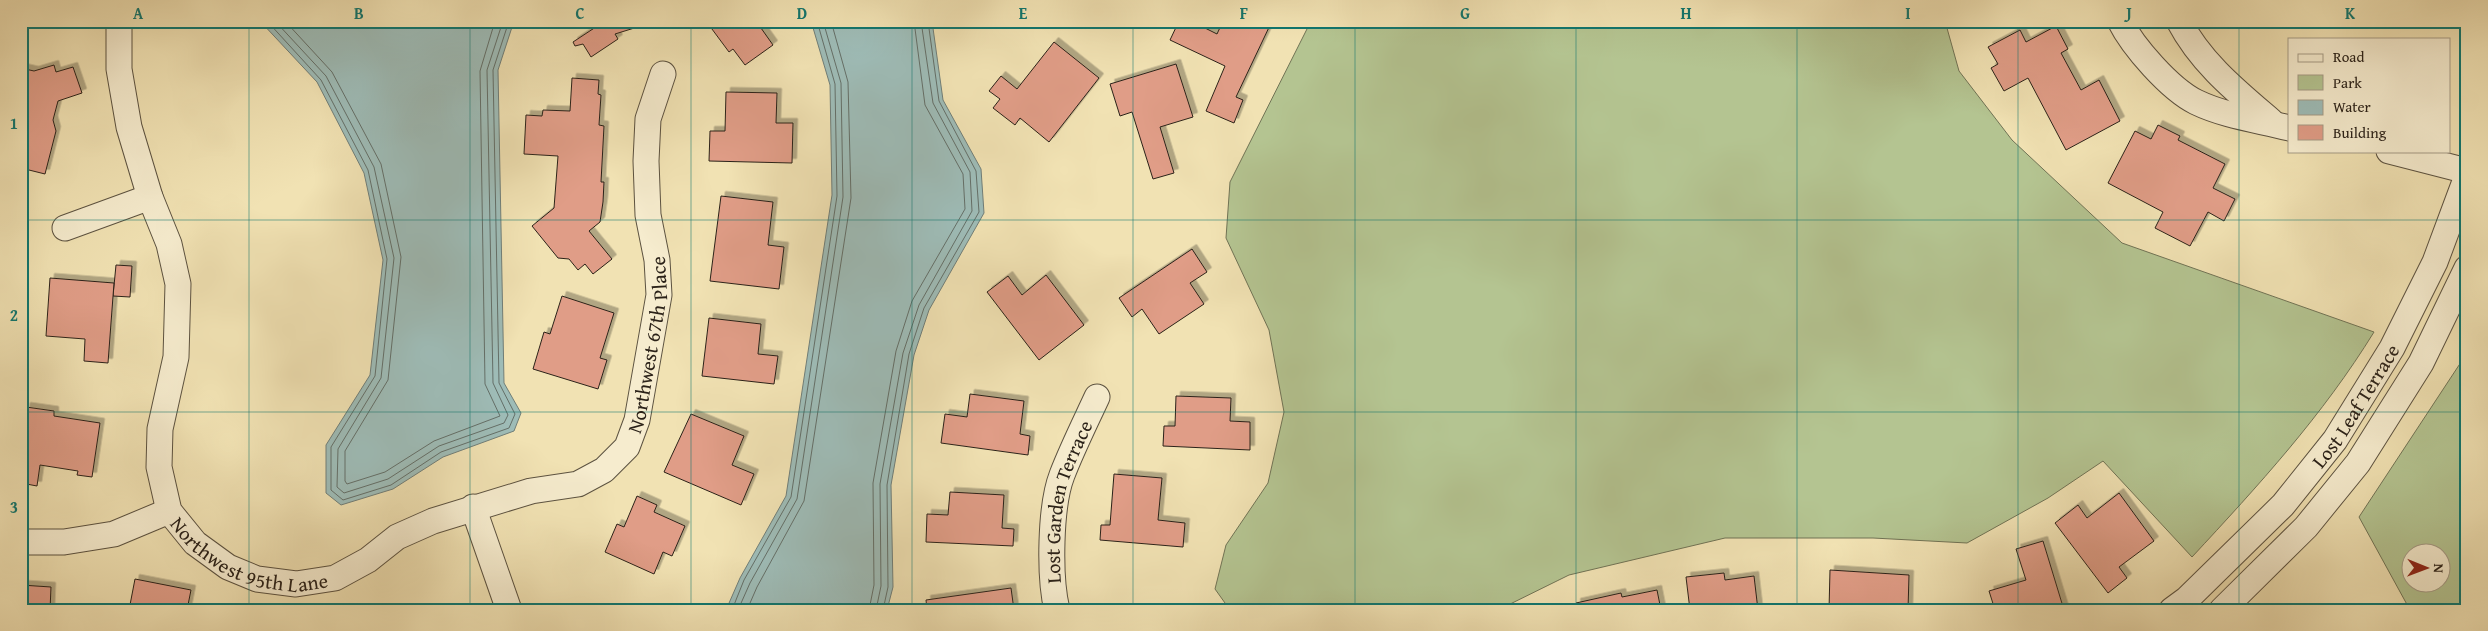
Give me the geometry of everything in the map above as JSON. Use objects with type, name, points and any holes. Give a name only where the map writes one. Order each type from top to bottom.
[{"type":"street","points":[[119,21],[119,69],[129,127],[150,197],[169,244],[178,284],[176,357],[160,429],[159,467],[169,511]]},
{"type":"street","points":[[2120,21],[2144,58],[2194,101],[2222,112],[2282,126]]},
{"type":"street","points":[[2180,21],[2195,49],[2214,70],[2282,126]]},
{"type":"street","name":"Northwest 67th Place","points":[[472,507],[531,491],[578,484],[604,470],[627,447],[636,420],[659,295],[656,260],[648,215],[646,161],[648,119],[663,74]]},
{"type":"street","points":[[2393,152],[2467,171]]},
{"type":"street","name":"Lost Leaf Terrace","points":[[2185,606],[2283,504],[2335,440],[2392,348],[2431,271],[2467,176]]},
{"type":"street","points":[[65,228],[150,197]]},
{"type":"street","name":"Lost Leaf Terrace","points":[[2222,610],[2306,527],[2358,463],[2421,363],[2467,268]]},
{"type":"street","name":"Lost Garden Terrace","points":[[1056,610],[1052,565],[1054,519],[1061,477],[1097,398]]},
{"type":"street","points":[[472,507],[509,610]]},
{"type":"street","name":"Northwest 95th Lane","points":[[21,542],[64,542],[114,534],[169,511],[195,543],[228,567],[257,579],[296,584],[335,578],[368,560],[397,537],[472,507]]},
{"type":"green space","points":[[1311,21],[1945,21],[1959,71],[2012,140],[2122,243],[2374,332],[2333,392],[2289,449],[2192,557],[2103,461],[2048,498],[1967,543],[1873,538],[1725,538],[1569,575],[1498,610],[1230,610],[1215,589],[1226,545],[1268,483],[1284,412],[1269,330],[1226,238],[1230,182]]},
{"type":"green space","points":[[2467,353],[2467,610],[2410,610],[2401,594],[2450,594],[2450,544],[2400,544],[2400,592],[2359,517]]},
{"type":"water","points":[[260,21],[514,21],[498,70],[504,383],[521,413],[514,431],[443,457],[393,489],[341,505],[326,493],[326,445],[370,375],[383,260],[364,173],[317,82]]},
{"type":"water","points":[[811,21],[932,21],[943,100],[981,169],[984,213],[929,310],[914,355],[891,485],[893,587],[887,610],[726,610],[740,578],[786,496],[832,195],[830,85]]},
{"type":"building","points":[[605,21],[643,21],[644,25],[615,34],[618,39],[591,57],[583,44],[575,46],[573,42]]},
{"type":"building","points":[[706,21],[756,21],[773,45],[745,65],[733,49],[729,52]]},
{"type":"building","points":[[1179,21],[1191,21],[1217,34],[1223,21],[1272,21],[1236,97],[1243,100],[1234,123],[1206,111],[1225,66],[1170,40]]},
{"type":"building","points":[[2056,26],[2068,49],[2061,53],[2081,90],[2099,80],[2120,121],[2066,150],[2028,78],[2004,91],[1991,68],[1998,64],[1988,47],[2020,30],[2026,42]]},
{"type":"building","points":[[1054,42],[1099,78],[1049,142],[1020,118],[1015,125],[993,108],[1000,99],[989,91],[1001,76],[1017,89]]},
{"type":"building","points":[[1176,64],[1193,117],[1160,127],[1174,173],[1153,179],[1132,112],[1120,116],[1110,84]]},
{"type":"building","points":[[54,65],[56,72],[73,67],[82,93],[58,101],[53,120],[56,131],[45,174],[21,168],[21,68],[34,71]]},
{"type":"building","points":[[572,78],[599,80],[598,94],[601,95],[599,125],[604,126],[601,182],[604,182],[603,202],[600,222],[589,231],[612,259],[593,274],[585,264],[578,270],[569,259],[558,258],[532,226],[554,208],[558,156],[524,154],[526,115],[542,116],[543,110],[570,111]]},
{"type":"building","points":[[726,92],[777,93],[776,123],[793,123],[792,163],[709,161],[710,131],[725,131]]},
{"type":"building","points":[[2158,125],[2180,136],[2178,140],[2225,164],[2213,188],[2235,199],[2224,221],[2208,212],[2190,246],[2155,228],[2163,212],[2108,183],[2135,131],[2151,139]]},
{"type":"building","points":[[721,196],[773,202],[768,245],[784,247],[779,289],[710,281]]},
{"type":"building","points":[[1192,249],[1207,272],[1190,283],[1204,304],[1159,334],[1142,309],[1132,317],[1119,298]]},
{"type":"building","points":[[116,265],[132,266],[130,297],[113,296]]},
{"type":"building","points":[[1046,275],[1084,325],[1039,360],[987,292],[1008,276],[1022,295]]},
{"type":"building","points":[[50,278],[114,283],[108,363],[84,361],[85,339],[46,336]]},
{"type":"building","points":[[562,296],[614,313],[600,358],[607,360],[598,389],[533,369],[544,332],[550,334]]},
{"type":"building","points":[[709,318],[761,324],[758,354],[778,356],[774,384],[702,376]]},
{"type":"building","points":[[970,394],[1024,401],[1020,434],[1030,436],[1028,455],[941,443],[945,414],[967,417]]},
{"type":"building","points":[[1176,396],[1231,398],[1230,421],[1250,422],[1250,450],[1163,446],[1164,426],[1175,426]]},
{"type":"building","points":[[26,407],[54,411],[54,416],[100,423],[92,477],[77,475],[78,471],[40,465],[37,486],[21,483],[21,442]]},
{"type":"building","points":[[691,414],[744,436],[732,465],[754,474],[741,505],[664,472]]},
{"type":"building","points":[[1114,474],[1162,478],[1158,520],[1185,523],[1183,547],[1100,540],[1101,525],[1110,525]]},
{"type":"building","points":[[950,492],[1004,495],[1002,528],[1014,529],[1013,546],[926,542],[927,514],[948,515]]},
{"type":"building","points":[[2119,493],[2154,541],[2119,567],[2127,578],[2108,593],[2055,523],[2078,505],[2087,518]]},
{"type":"building","points":[[637,496],[657,505],[654,512],[685,526],[672,556],[663,552],[654,574],[605,552],[617,524],[624,527]]},
{"type":"building","points":[[2043,541],[2064,610],[1995,610],[1989,591],[2026,580],[2016,549]]},
{"type":"building","points":[[1830,570],[1909,575],[1908,610],[1829,610]]},
{"type":"building","points":[[1724,573],[1725,580],[1754,576],[1758,610],[1690,610],[1686,577]]},
{"type":"building","points":[[135,579],[191,590],[187,610],[129,610]]},
{"type":"building","points":[[21,585],[51,587],[50,610],[21,610]]},
{"type":"building","points":[[1011,588],[1014,610],[927,610],[926,600]]},
{"type":"building","points":[[1657,590],[1661,610],[1577,610],[1576,603],[1621,593],[1622,597]]}]
